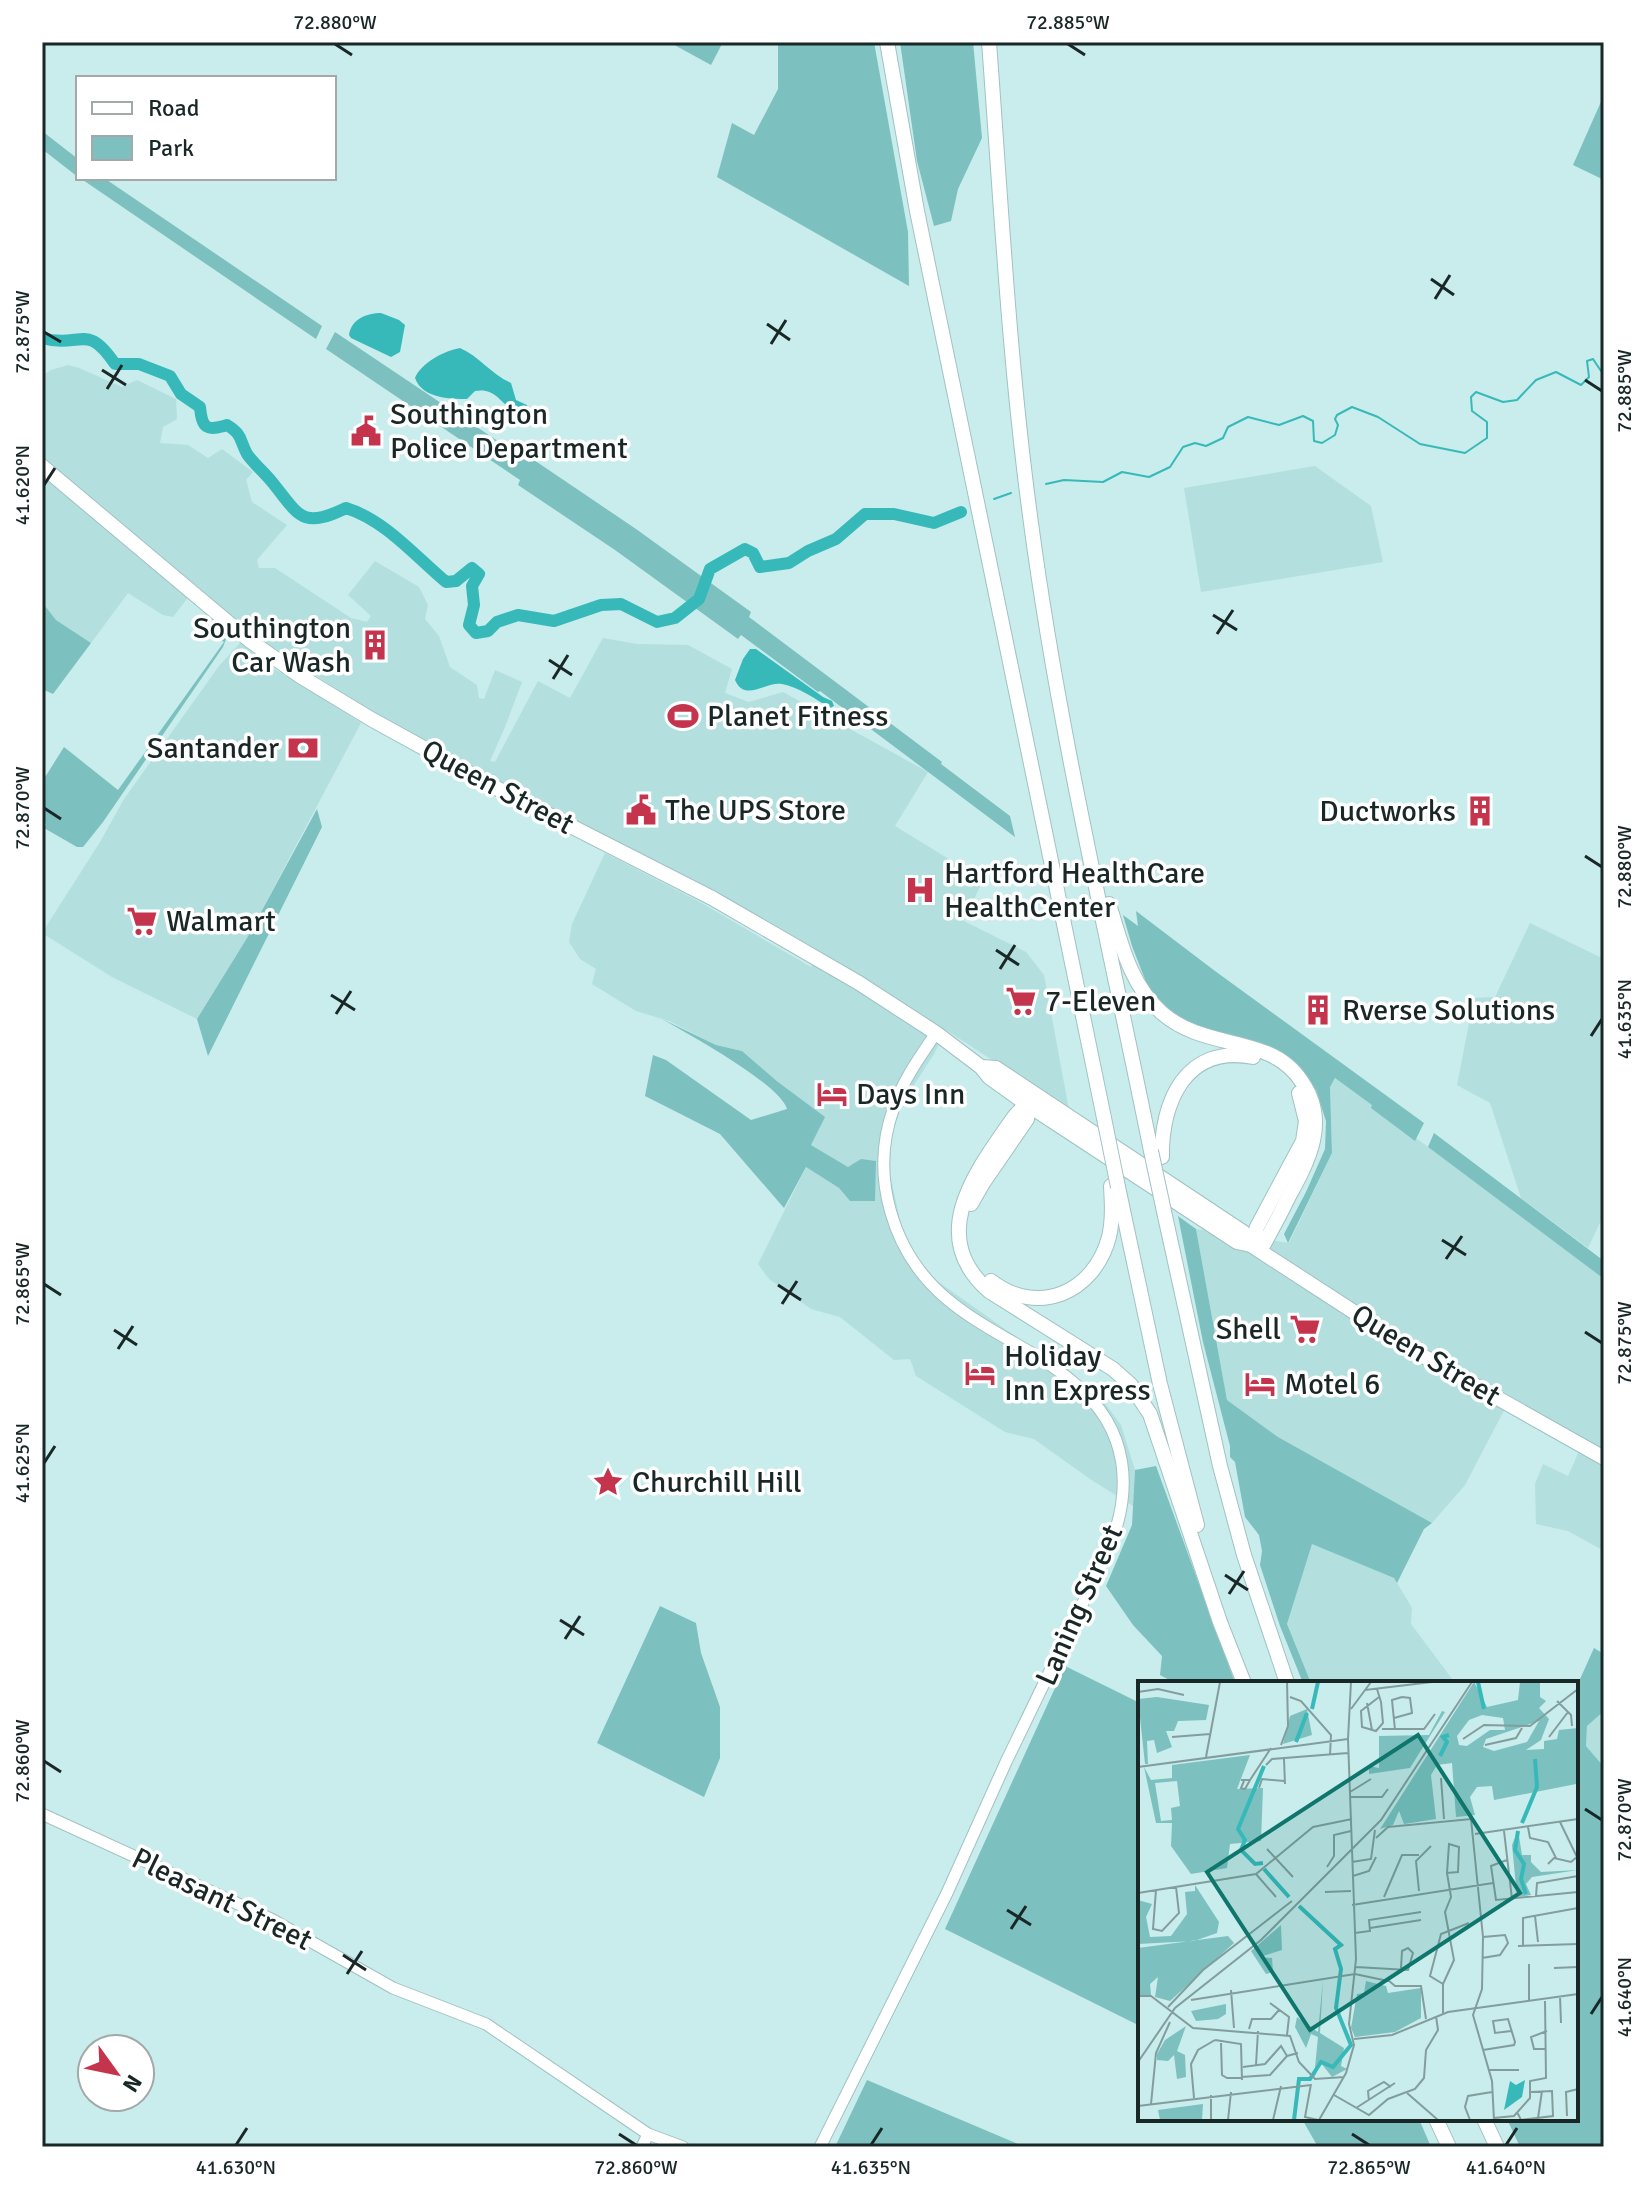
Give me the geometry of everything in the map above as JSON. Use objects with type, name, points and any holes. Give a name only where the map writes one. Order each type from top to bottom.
[{"type":"highway","points":[[887,42],[914,196],[1104,1118],[1114,1184],[1172,1431],[1245,1681]]},
{"type":"highway","points":[[989,42],[1012,352],[1024,467],[1048,639],[1077,787],[1110,921],[1156,1154],[1165,1216],[1220,1466],[1244,1555],[1286,1681]]},
{"type":"highway","name":"Queen Street","points":[[42,466],[249,640],[300,676],[500,790],[712,898],[859,983],[936,1033],[981,1067],[989,1077],[1031,1100],[1237,1242],[1256,1248],[1414,1351],[1604,1458]]},
{"type":"highway","points":[[1110,921],[1139,985],[1162,1012],[1194,1033],[1263,1051],[1279,1059],[1300,1079],[1311,1099],[1316,1133],[1310,1155],[1256,1248]]},
{"type":"highway","points":[[1156,1154],[1172,1095],[1185,1078],[1203,1063],[1224,1056],[1243,1055],[1268,1062],[1288,1077],[1302,1101],[1306,1121],[1303,1141],[1257,1227],[1256,1248]]},
{"type":"highway","points":[[1031,1100],[1027,1119],[968,1211],[968,1244],[975,1263],[987,1277],[1011,1293],[1031,1298],[1063,1294],[1084,1281],[1099,1262],[1108,1239],[1114,1184]]},
{"type":"highway","points":[[1031,1100],[1016,1114],[964,1198],[958,1221],[963,1258],[974,1276],[989,1291],[1113,1369],[1130,1384],[1145,1404],[1220,1622],[1245,1681]]},
{"type":"highway","points":[[1437,2121],[1449,2147]]},
{"type":"highway","points":[[1485,2121],[1497,2147]]},
{"type":"street","name":"Laning Street","points":[[820,2147],[947,1893],[1107,1553],[1118,1525],[1123,1498],[1123,1471],[1117,1445],[1106,1420],[1091,1399],[1064,1375],[946,1298],[917,1267],[896,1229],[885,1186],[886,1138],[899,1094],[936,1033]]},
{"type":"street","name":"Pleasant Street","points":[[42,1814],[271,1919],[393,1988],[486,2024],[648,2134]]},
{"type":"street","points":[[642,2147],[648,2134],[683,2147]]},
{"type":"shaded area","points":[[381,313],[405,325],[400,352],[391,357],[349,335],[350,329],[360,318]]},
{"type":"shaded area","points":[[460,348],[511,383],[516,400],[527,405],[527,416],[513,411],[491,393],[475,391],[467,399],[452,399],[437,396],[419,385],[415,378],[422,367],[440,355]]},
{"type":"shaded area","points":[[68,365],[122,387],[137,380],[176,399],[177,419],[163,427],[160,443],[188,445],[208,458],[222,449],[253,472],[246,480],[252,502],[287,525],[257,560],[259,568],[275,568],[351,618],[367,622],[371,616],[348,595],[375,561],[419,587],[428,605],[425,619],[439,636],[450,667],[477,685],[479,698],[484,699],[495,670],[522,682],[490,761],[495,762],[538,681],[570,698],[603,638],[637,644],[688,645],[732,669],[725,693],[749,702],[783,692],[928,772],[895,826],[983,880],[964,921],[1026,952],[1044,975],[1069,1110],[946,1030],[903,1102],[891,1137],[890,1175],[900,1220],[910,1250],[937,1281],[1104,1402],[1121,1425],[1135,1470],[1133,1506],[1034,1439],[1005,1432],[916,1376],[910,1359],[894,1360],[840,1317],[811,1309],[769,1279],[758,1264],[806,1167],[839,1188],[850,1201],[855,1164],[848,1167],[811,1145],[824,1117],[742,1051],[716,1045],[669,1021],[636,1011],[592,984],[596,969],[580,959],[569,942],[572,924],[605,853],[698,901],[811,967],[817,952],[393,726],[259,638],[42,460],[42,376]]},
{"type":"shaded area","points":[[1315,466],[1371,506],[1383,562],[1201,592],[1184,488]]},
{"type":"shaded area","points":[[42,471],[189,596],[173,617],[163,615],[128,593],[91,643],[56,620],[42,602]]},
{"type":"shaded area","points":[[240,643],[270,667],[361,723],[247,938],[197,1019],[112,977],[42,933],[124,799],[219,666]]},
{"type":"shaded area","points":[[750,649],[756,649],[832,701],[834,706],[830,708],[782,684],[750,691],[739,687],[735,680]]},
{"type":"shaded area","points":[[1530,923],[1604,959],[1604,1214],[1588,1248],[1521,1198],[1490,1103],[1457,1085],[1474,998],[1495,997]]},
{"type":"shaded area","points":[[1335,1078],[1604,1279],[1604,1551],[1568,1531],[1536,1524],[1535,1484],[1543,1464],[1568,1476],[1584,1440],[1510,1399],[1465,1485],[1432,1523],[1278,1437],[1227,1400],[1196,1229],[1289,1243],[1332,1153],[1330,1087]]},
{"type":"shaded area","points":[[1312,1543],[1394,1578],[1412,1608],[1411,1624],[1454,1681],[1310,1681],[1287,1624]]},
{"type":"shaded area","points":[[1604,1711],[1604,1767],[1586,1746],[1587,1726]]},
{"type":"green space","points":[[669,42],[723,42],[711,65]]},
{"type":"green space","points":[[778,42],[874,42],[908,232],[909,286],[717,177],[732,123],[754,135],[778,89]]},
{"type":"green space","points":[[900,42],[973,42],[982,138],[958,189],[951,221],[934,226],[917,161]]},
{"type":"green space","points":[[1604,95],[1604,180],[1573,165]]},
{"type":"green space","points":[[42,131],[76,157],[76,175],[42,149]]},
{"type":"green space","points":[[83,180],[107,180],[322,326],[316,339]]},
{"type":"green space","points":[[335,332],[529,462],[531,458],[751,612],[749,617],[1010,816],[1015,837],[741,635],[738,639],[518,485],[520,480],[326,349]]},
{"type":"green space","points":[[42,602],[56,620],[91,643],[53,694],[42,689]]},
{"type":"green space","points":[[202,615],[226,639],[223,647],[103,822],[83,847],[77,847],[44,828],[42,782],[64,747],[118,790],[224,642],[198,623]]},
{"type":"green space","points":[[317,809],[322,827],[208,1056],[197,1019],[247,938]]},
{"type":"green space","points":[[1136,911],[1424,1123],[1415,1141],[1335,1078],[1330,1087],[1332,1153],[1288,1243],[1284,1234],[1325,1149],[1326,1121],[1316,1090],[1297,1068],[1169,1012],[1148,987],[1132,946],[1123,915],[1138,926]]},
{"type":"green space","points":[[662,1019],[716,1045],[742,1051],[825,1117],[811,1145],[848,1167],[861,1159],[876,1161],[875,1201],[850,1201],[839,1188],[806,1167],[784,1208],[720,1134],[645,1096],[653,1055],[666,1060],[751,1120],[787,1109],[768,1086],[751,1073]]},
{"type":"green space","points":[[1434,1133],[1604,1261],[1604,1279],[1428,1147]]},
{"type":"green space","points":[[1178,1216],[1196,1229],[1227,1400],[1278,1437],[1432,1523],[1424,1529],[1397,1583],[1394,1578],[1312,1544],[1287,1624],[1310,1681],[1302,1681],[1260,1565],[1262,1551],[1259,1535],[1245,1517],[1235,1462],[1230,1457],[1230,1446],[1203,1342]]},
{"type":"green space","points":[[1156,1466],[1234,1681],[1171,1681],[1160,1675],[1162,1656],[1133,1625],[1106,1586],[1132,1525],[1135,1470]]},
{"type":"green space","points":[[660,1606],[696,1623],[701,1653],[720,1707],[720,1758],[704,1797],[597,1743]]},
{"type":"green space","points":[[1594,1648],[1604,1654],[1604,1711],[1587,1726],[1586,1746],[1604,1767],[1604,2147],[1520,2147],[1508,2121],[1578,2121],[1578,1684]]},
{"type":"green space","points":[[1065,1666],[1138,1702],[1138,2025],[945,1929]]},
{"type":"green space","points":[[867,2080],[1025,2147],[835,2147]]},
{"type":"green space","points":[[1303,2121],[1420,2121],[1431,2147],[1318,2147]]},
{"type":"waterway","points":[[42,338],[55,341],[90,340],[97,343],[115,364],[139,364],[170,376],[181,394],[200,407],[204,424],[210,428],[227,425],[236,432],[250,458],[302,516],[319,518],[346,508],[360,514],[387,530],[446,582],[456,581],[472,568],[479,574],[472,586],[474,605],[469,625],[476,633],[488,631],[497,622],[518,615],[554,621],[601,605],[621,604],[657,622],[675,618],[699,599],[710,569],[745,549],[753,553],[760,567],[789,563],[836,539],[865,514],[894,514],[934,523],[961,512]]},
{"type":"waterway","points":[[1046,484],[1064,480],[1103,482],[1122,472],[1149,477],[1170,467],[1183,447],[1195,443],[1206,446],[1223,438],[1228,427],[1248,417],[1279,425],[1303,416],[1313,421],[1314,441],[1322,443],[1335,435],[1337,415],[1352,407],[1378,417],[1420,444],[1465,453],[1487,438],[1487,422],[1472,411],[1471,397],[1476,392],[1503,402],[1517,400],[1536,380],[1556,372],[1581,385],[1589,377],[1587,361],[1593,359],[1604,372]]},
{"type":"waterway","points":[[994,499],[1011,493]]},
{"type":"place","name":"Southington Police Department","points":[[366,431]]},
{"type":"place","name":"Southington Car Wash","points":[[375,645]]},
{"type":"place","name":"Planet Fitness","points":[[683,716]]},
{"type":"place","name":"Santander","points":[[303,748]]},
{"type":"place","name":"The UPS Store","points":[[641,810]]},
{"type":"place","name":"Ductworks","points":[[1480,811]]},
{"type":"place","name":"Hartford HealthCare HealthCenter","points":[[920,890]]},
{"type":"place","name":"Walmart","points":[[142,921]]},
{"type":"place","name":"7-Eleven","points":[[1021,1001]]},
{"type":"place","name":"Rverse Solutions","points":[[1318,1010]]},
{"type":"place","name":"Days Inn","points":[[832,1094]]},
{"type":"place","name":"Shell","points":[[1305,1329]]},
{"type":"place","name":"Holiday Inn Express","points":[[980,1373]]},
{"type":"place","name":"Motel 6","points":[[1260,1384]]},
{"type":"place","name":"Churchill Hill","points":[[608,1482]]}]
